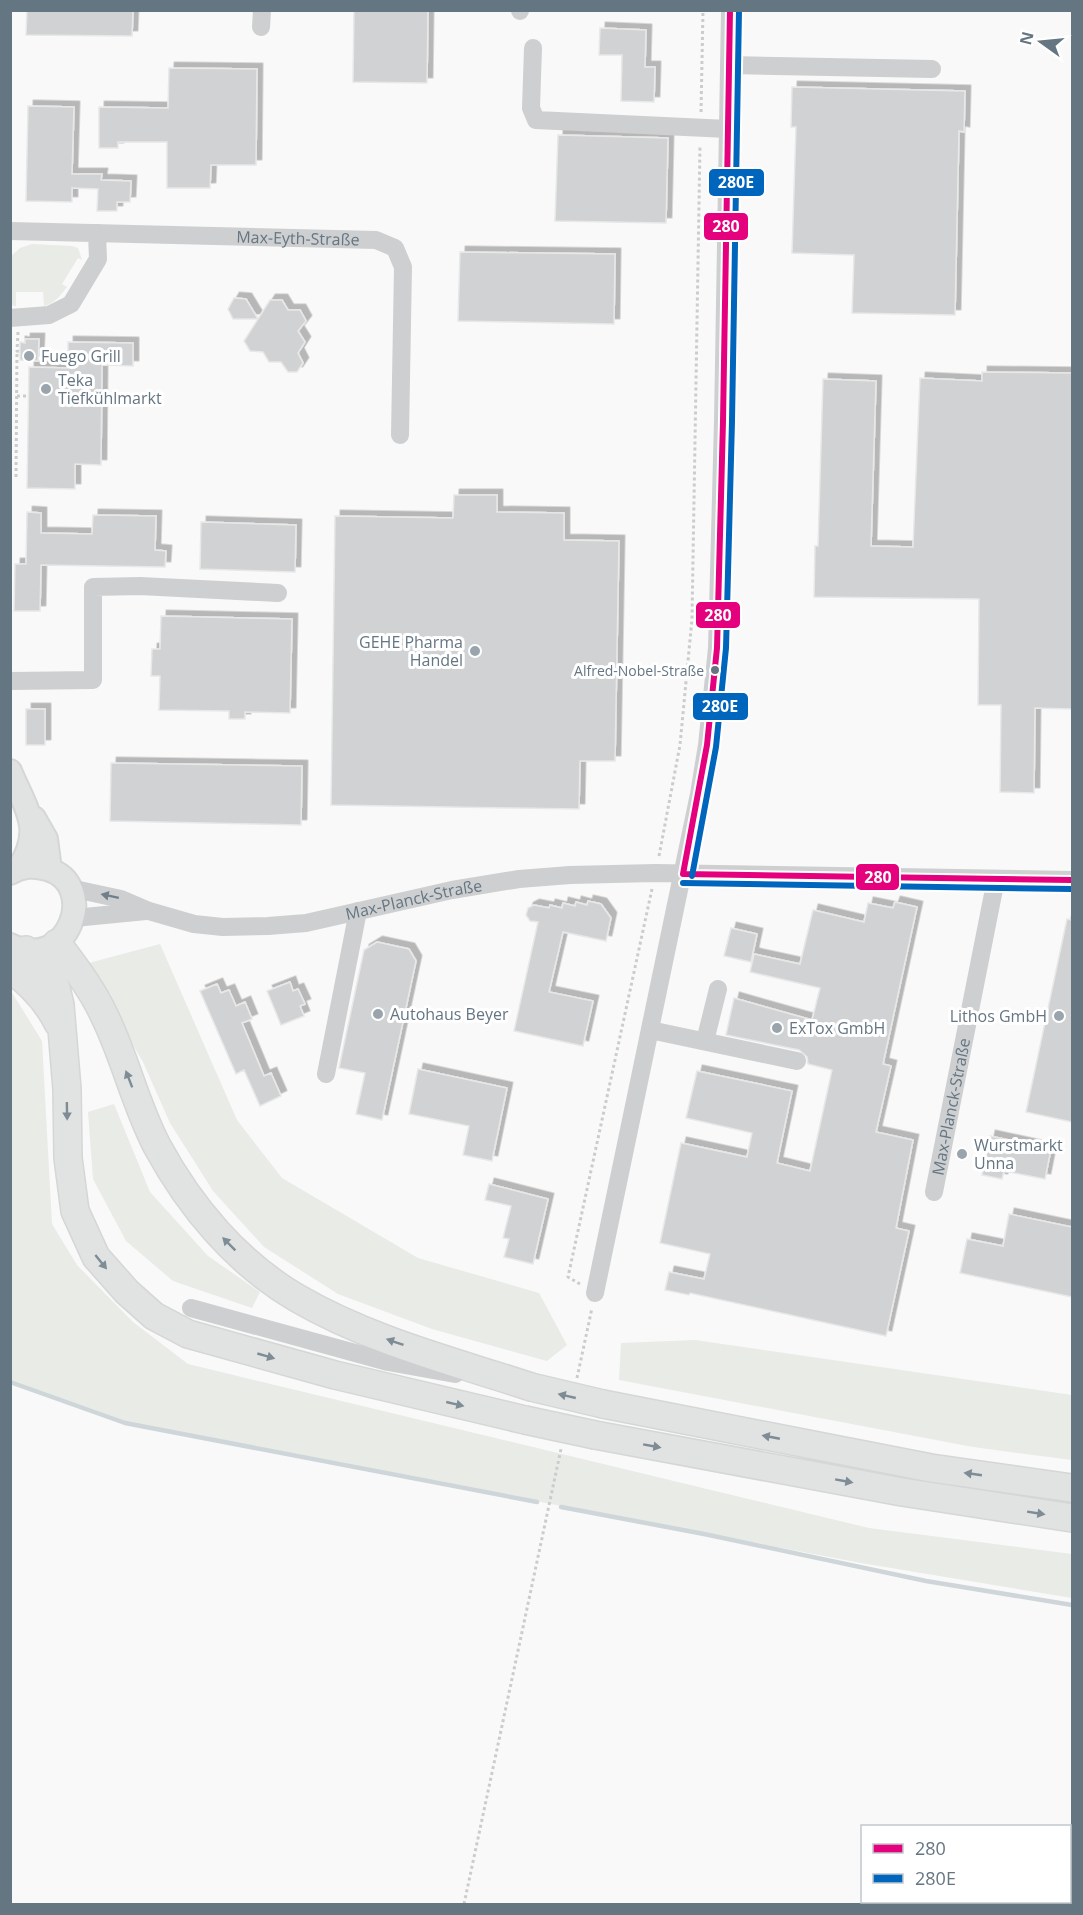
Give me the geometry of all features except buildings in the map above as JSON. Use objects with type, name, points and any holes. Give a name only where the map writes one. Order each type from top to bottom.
[{"type":"highway","points":[[57,943],[104,1014],[152,1134],[178,1181],[207,1220],[232,1247],[265,1276],[296,1298],[337,1319],[529,1387],[603,1404],[931,1468],[1072,1488]]},
{"type":"highway","points":[[16,955],[44,966],[56,988],[60,1005],[67,1089],[68,1158],[75,1211],[96,1257],[127,1292],[154,1316],[188,1334],[312,1369],[525,1420],[902,1492],[1072,1518]]},
{"type":"main road","points":[[12,780],[46,839],[50,870]]},
{"type":"main road","points":[[15,870],[26,857],[33,836],[28,810]]},
{"type":"main road","points":[[15,870],[34,866],[58,874],[70,888],[74,902],[74,918],[65,936],[48,948],[16,955]]},
{"type":"street","points":[[595,1293],[683,874],[707,745],[717,648],[730,10]]},
{"type":"street","points":[[533,48],[531,108],[536,120],[728,129]]},
{"type":"street","points":[[729,65],[932,69]]},
{"type":"street","name":"Max-Eyth-Straße","points":[[10,231],[376,240],[395,248],[403,267],[400,435]]},
{"type":"street","points":[[10,318],[49,315],[71,304],[98,259],[97,233]]},
{"type":"street","points":[[10,681],[93,680],[93,587],[140,586],[278,593]]},
{"type":"street","name":"Max-Planck-Straße","points":[[70,888],[121,899],[149,911],[194,924],[223,927],[306,923],[452,890],[519,879],[570,875],[655,873],[1072,880]]},
{"type":"street","name":"Max-Planck-Straße","points":[[934,1192],[996,879]]},
{"type":"street","name":"Max-Planck-Straße","points":[[74,918],[149,911]]},
{"type":"street","points":[[326,1074],[358,911]]},
{"type":"street","points":[[705,1041],[718,989]]},
{"type":"street","points":[[650,1030],[797,1061]]},
{"type":"street","points":[[191,1308],[388,1362],[529,1387]]},
{"type":"path","points":[[582,1356],[595,1293],[568,1277],[655,873],[680,745],[692,619],[703,10]]},
{"type":"path","points":[[16,477],[17,351]]},
{"type":"path","points":[[17,396],[29,396]]},
{"type":"path","points":[[464,1905],[559,1460]]},
{"type":"shaded area","points":[[32,244],[72,246],[78,248],[82,260],[78,258],[62,284],[67,287],[51,303],[44,306],[43,292],[16,292],[16,306],[11,305],[11,256],[20,248]]},
{"type":"shaded area","points":[[160,944],[237,1120],[282,1178],[418,1258],[539,1293],[567,1345],[547,1361],[432,1329],[338,1294],[264,1247],[213,1191],[170,1123],[143,1062],[85,964]]},
{"type":"shaded area","points":[[11,991],[42,1041],[52,1224],[77,1265],[133,1322],[188,1364],[869,1528],[1072,1554],[1072,1598],[861,1563],[125,1423],[11,1382]]},
{"type":"shaded area","points":[[114,1104],[150,1192],[208,1256],[260,1292],[252,1308],[173,1281],[126,1241],[93,1179],[88,1112]]},
{"type":"shaded area","points":[[695,1340],[1072,1395],[1072,1460],[973,1447],[619,1380],[621,1343]]},
{"type":"waterway","points":[[10,1382],[125,1423],[537,1502]]},
{"type":"waterway","points":[[561,1507],[704,1534],[926,1581],[1072,1605]]},
{"type":"transit line","name":"280","points":[[683,874],[707,745],[717,648],[730,10]]},
{"type":"transit line","name":"280E","points":[[692,876],[716,747],[726,648],[739,10]]},
{"type":"transit line","name":"280","points":[[683,874],[1072,880]]},
{"type":"transit line","name":"280E","points":[[683,883],[1072,889]]},
{"type":"place","name":"Fuego Grill","points":[[29,356]]},
{"type":"place","name":"Teka Tiefkühlmarkt","points":[[46,389]]},
{"type":"place","name":"GEHE Pharma Handel","points":[[475,651]]},
{"type":"place","name":"Alfred-Nobel-Straße","points":[[715,670]]},
{"type":"place","name":"Autohaus Beyer","points":[[378,1014]]},
{"type":"place","name":"Lithos GmbH","points":[[1059,1016]]},
{"type":"place","name":"ExTox GmbH","points":[[777,1028]]},
{"type":"place","name":"Wurstmarkt Unna","points":[[962,1154]]}]
